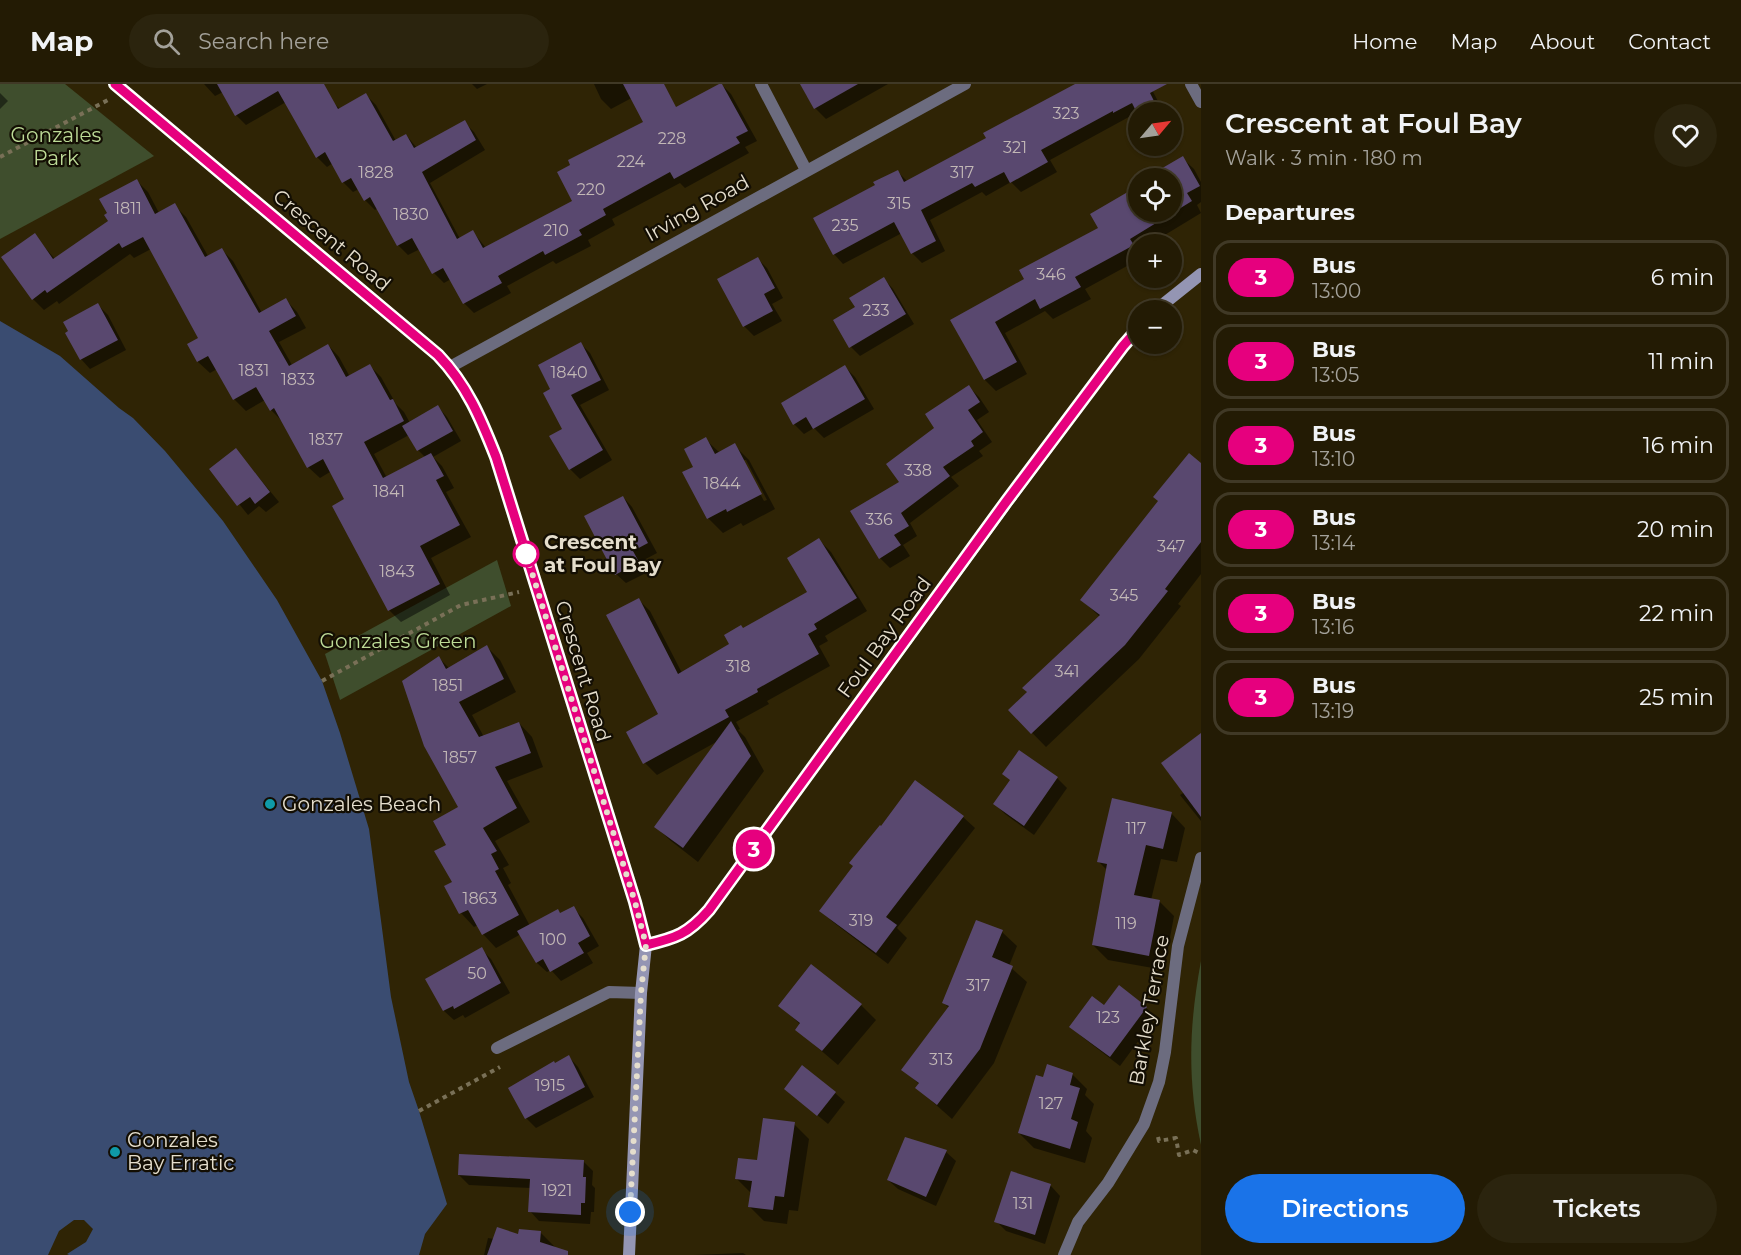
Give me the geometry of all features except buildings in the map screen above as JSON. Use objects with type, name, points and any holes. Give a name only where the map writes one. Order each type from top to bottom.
[{"type":"main road","name":"Crescent Road","points":[[120,87],[438,355],[450,367],[473,401],[496,457],[635,902],[646,945],[641,993],[629,1255]]},
{"type":"main road","points":[[1168,300],[1201,274]]},
{"type":"main road","name":"Foul Bay Road","points":[[646,945],[677,938],[709,910],[1006,502],[1128,340]]},
{"type":"street","points":[[761,84],[806,170]]},
{"type":"street","name":"Irving Road","points":[[450,367],[964,84]]},
{"type":"street","points":[[1191,84],[1201,102]]},
{"type":"street","name":"Barkley Terrace","points":[[1064,1255],[1078,1222],[1108,1183],[1144,1124],[1159,1082],[1178,946],[1201,858]]},
{"type":"street","points":[[497,1048],[609,992],[641,993]]},
{"type":"path","points":[[0,157],[120,87]]},
{"type":"path","points":[[322,681],[461,605],[537,588]]},
{"type":"path","points":[[419,1111],[501,1066]]},
{"type":"path","points":[[1158,1133],[1159,1141],[1176,1138],[1179,1155],[1193,1150],[1201,1154]]},
{"type":"green space","name":"Gonzales Park","points":[[0,84],[65,84],[154,156],[0,239]]},
{"type":"green space","name":"Gonzales Green","points":[[497,560],[511,606],[340,700],[325,654]]},
{"type":"green space","points":[[1201,961],[1201,1145],[1193,1098],[1191,1053],[1194,1008]]},
{"type":"water","name":"Gonzales Beach","points":[[0,321],[60,356],[133,418],[165,451],[223,521],[277,600],[322,681],[369,829],[391,997],[409,1082],[447,1204],[425,1234],[419,1255],[69,1255],[67,1254],[86,1242],[93,1229],[84,1220],[74,1220],[59,1231],[48,1255],[0,1255]]},
{"type":"bus line","name":"3","points":[[115,84],[438,355],[463,384],[478,411],[496,457],[635,902],[646,945],[677,938],[709,910],[1006,502],[1128,340]]},
{"type":"place","name":"Crescent at Foul Bay","points":[[526,554]]},
{"type":"place","name":"Gonzales Beach","points":[[270,804]]},
{"type":"place","name":"Gonzales Bay Erratic","points":[[115,1152]]},
{"type":"route","points":[[526,554],[523,544],[635,902],[646,945],[641,993],[630,1212]]}]
